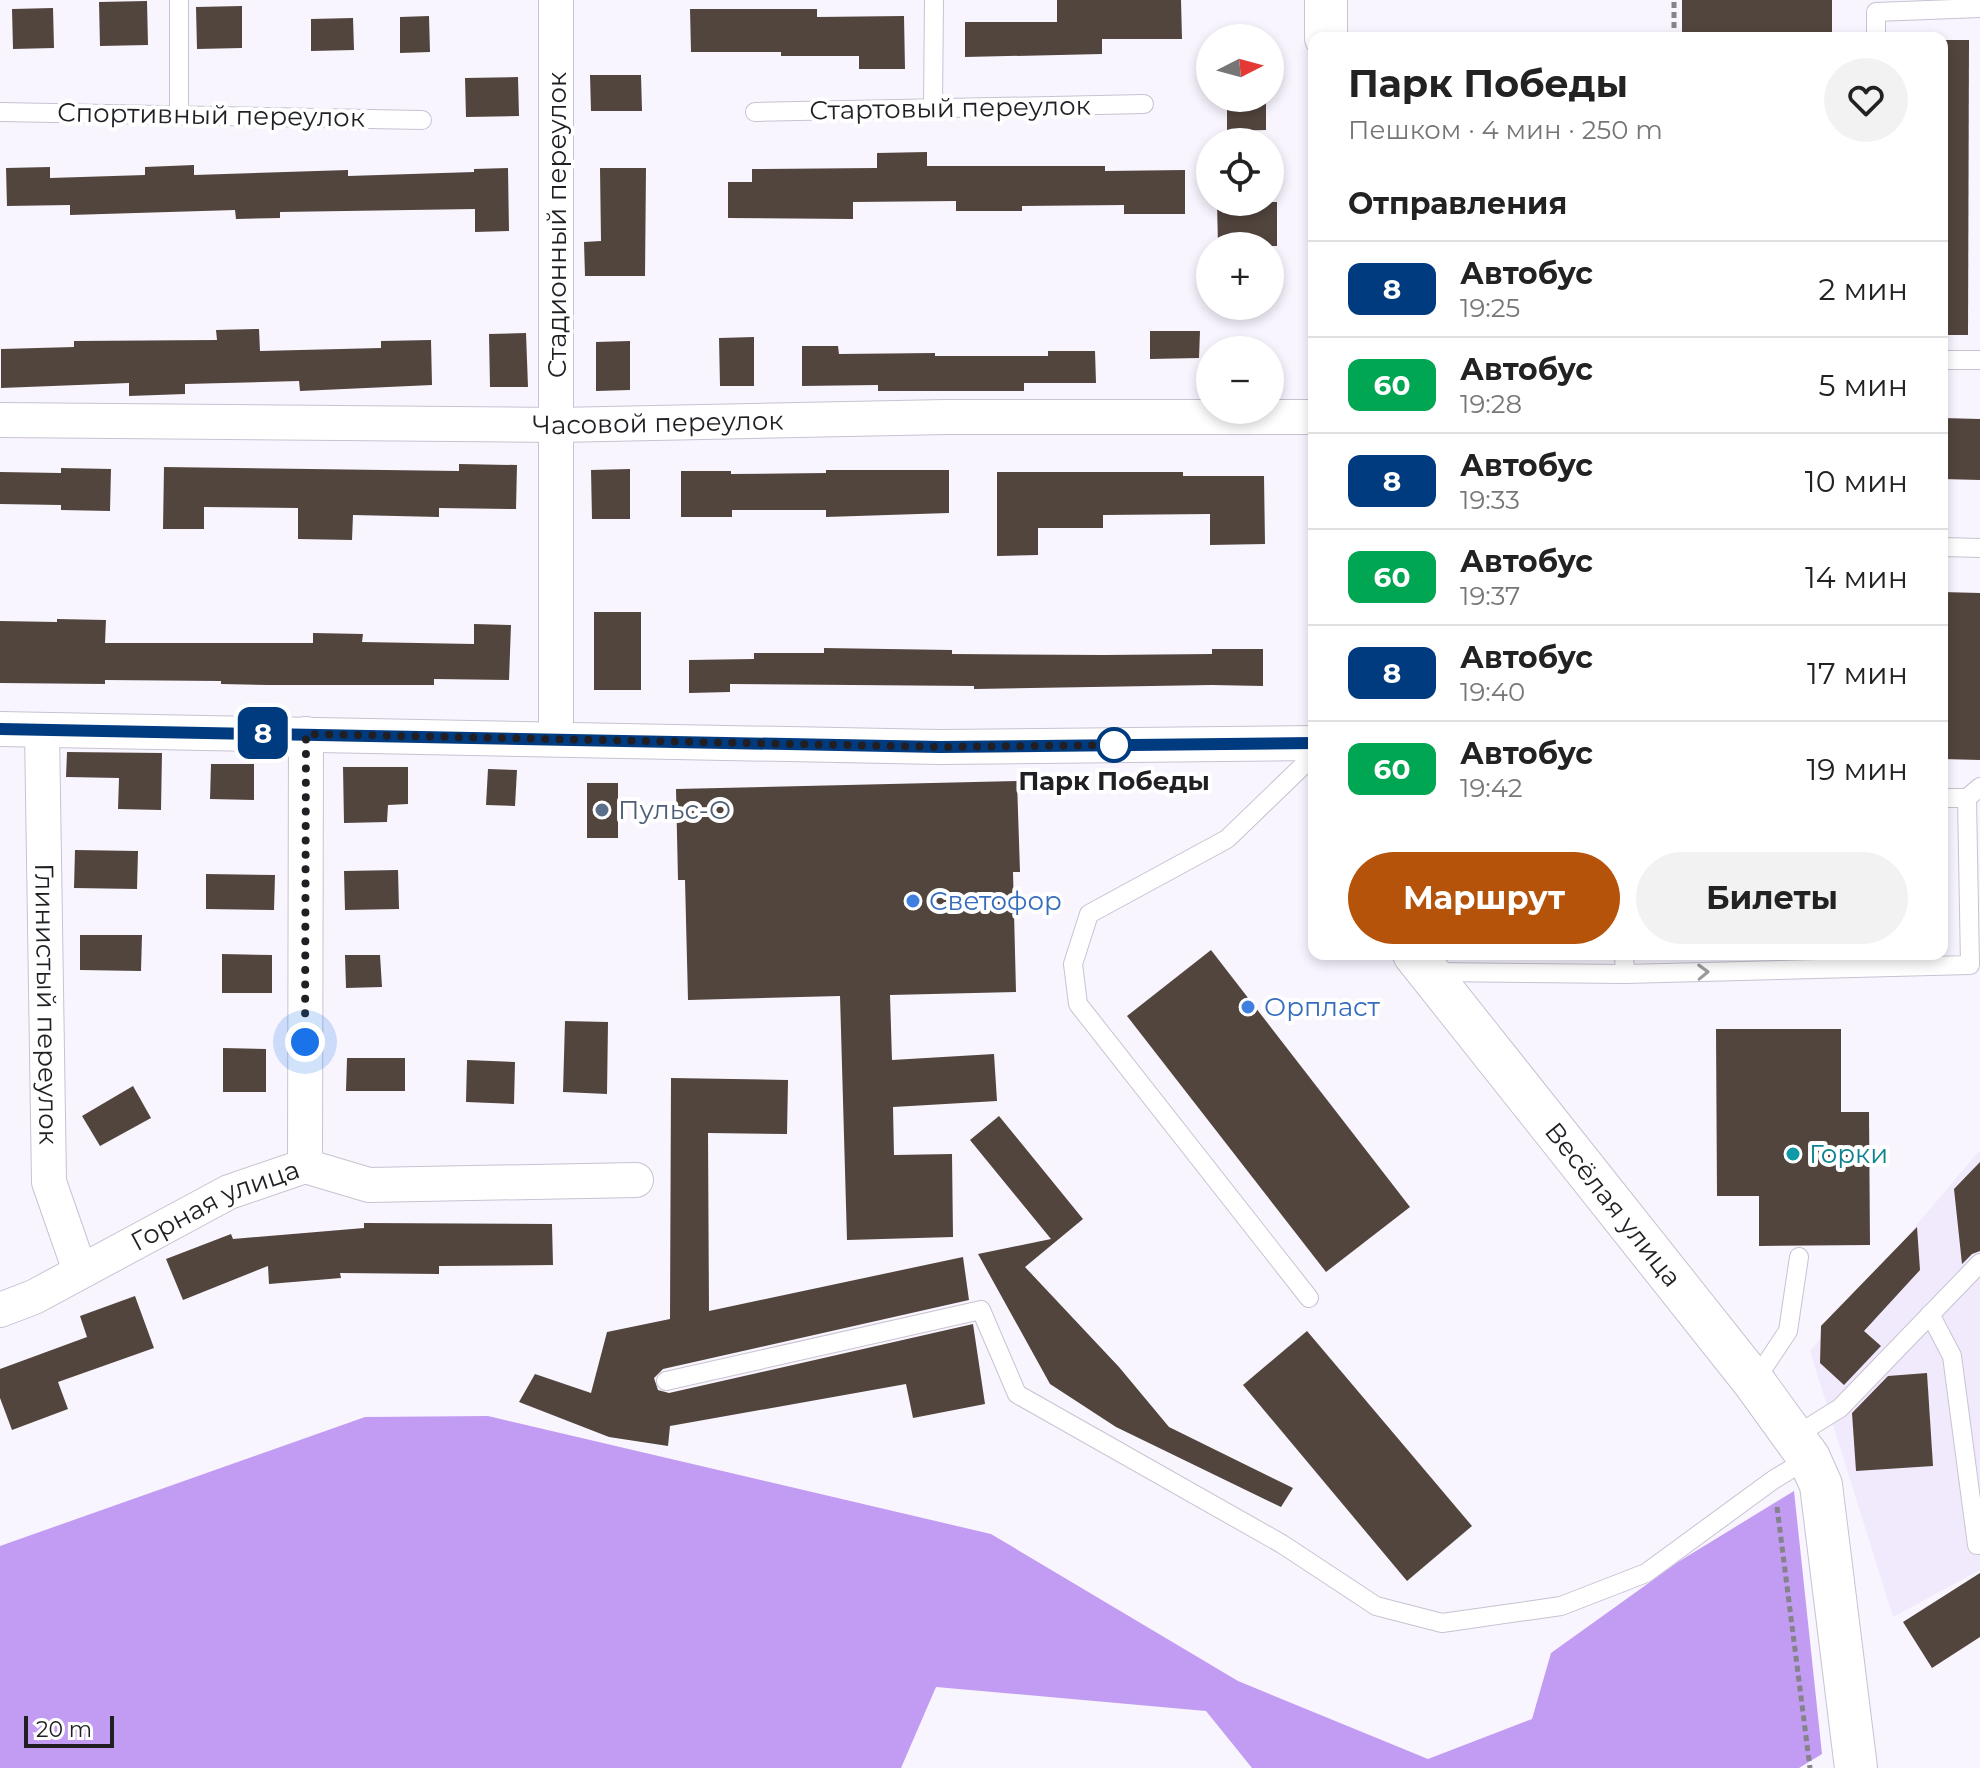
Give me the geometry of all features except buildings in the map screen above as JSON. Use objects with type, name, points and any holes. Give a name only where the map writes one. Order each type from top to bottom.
[{"type":"street","name":"Стадионный переулок","points":[[556,0],[556,738]]},
{"type":"street","points":[[1326,0],[1326,32]]},
{"type":"street","name":"Часовой переулок","points":[[0,420],[558,425],[945,417],[1308,417]]},
{"type":"street","points":[[0,729],[940,747],[1308,743]]},
{"type":"street","name":"Глинистый переулок","points":[[42,730],[49,1182],[80,1271]]},
{"type":"street","points":[[305,1166],[306,734]]},
{"type":"street","name":"Весёлая улица","points":[[1421,963],[1494,1051],[1802,1447],[1821,1485],[1856,1768]]},
{"type":"street","name":"Горная улица","points":[[0,1310],[34,1297],[229,1192],[305,1166],[369,1185],[636,1180]]},
{"type":"lane","points":[[179,0],[179,114]]},
{"type":"lane","points":[[933,107],[934,0]]},
{"type":"lane","points":[[1876,32],[1876,12],[1980,8]]},
{"type":"lane","name":"Стартовый переулок","points":[[755,112],[1144,104]]},
{"type":"lane","name":"Спортивный переулок","points":[[0,112],[422,120]]},
{"type":"lane","points":[[1948,360],[1980,360]]},
{"type":"lane","points":[[1948,547],[1980,548]]},
{"type":"lane","points":[[1308,761],[1227,839],[1089,914],[1073,964],[1078,1004],[1309,1298]]},
{"type":"lane","points":[[1421,963],[1625,974],[1970,965],[1974,792],[1948,797]]},
{"type":"lane","points":[[1624,960],[1625,974]]},
{"type":"lane","points":[[1754,1382],[1788,1331],[1799,1257]]},
{"type":"lane","points":[[666,1381],[981,1310],[1017,1394],[1282,1544],[1376,1606],[1442,1623],[1561,1606],[1646,1573],[1773,1480],[1980,1263]]},
{"type":"lane","points":[[1930,1314],[1952,1356],[1977,1545]]},
{"type":"path","points":[[1674,0],[1674,32]]},
{"type":"path","points":[[1773,1480],[1810,1768]]},
{"type":"shaded area","points":[[1980,1150],[1980,1570],[1893,1617],[1810,1351]]},
{"type":"shaded area","points":[[488,1416],[991,1534],[1238,1681],[1428,1759],[1532,1719],[1551,1653],[1678,1562],[1794,1491],[1822,1754],[1799,1768],[1252,1768],[1206,1711],[936,1687],[901,1768],[0,1768],[0,1546],[365,1417]]},
{"type":"bus line","name":"8","points":[[0,729],[940,747],[1308,743]]},
{"type":"place","name":"Парк Победы","points":[[1114,745]]},
{"type":"place","name":"Пульс-О","points":[[602,810]]},
{"type":"place","name":"Светофор","points":[[913,901]]},
{"type":"place","name":"Орпласт","points":[[1248,1007]]},
{"type":"place","name":"Горки","points":[[1793,1154]]},
{"type":"route","points":[[305,1042],[306,734],[940,747],[1127,745],[1114,745]]}]
